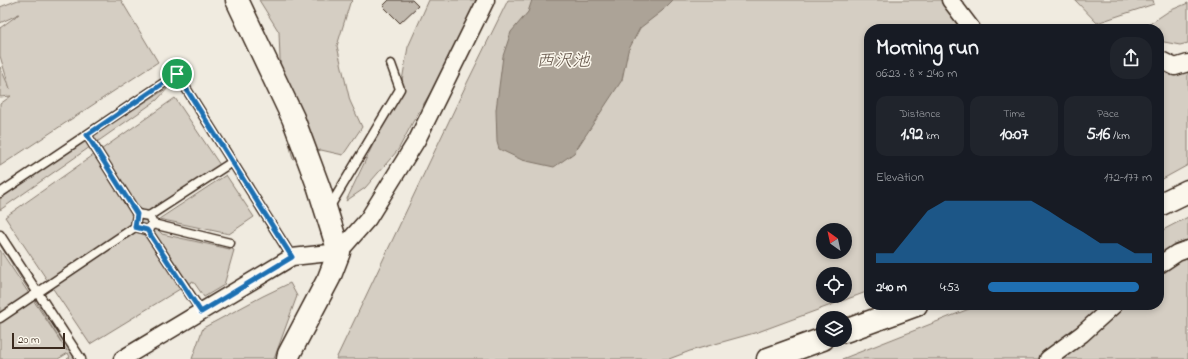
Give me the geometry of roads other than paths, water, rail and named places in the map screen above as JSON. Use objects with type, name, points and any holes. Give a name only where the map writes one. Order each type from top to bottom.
[{"type":"street","points":[[237,0],[292,118],[319,188],[339,252]]},
{"type":"street","points":[[288,359],[329,278],[339,252],[368,219],[417,140],[486,0]]},
{"type":"street","points":[[950,0],[968,24]]},
{"type":"street","points":[[1164,62],[1175,67],[1188,62]]},
{"type":"street","points":[[1164,203],[1188,191]]},
{"type":"street","points":[[1164,262],[1177,253],[1188,249]]},
{"type":"street","points":[[122,359],[292,257],[339,252]]},
{"type":"street","points":[[852,328],[902,310]]},
{"type":"street","points":[[1048,359],[1082,334],[1108,310]]},
{"type":"street","points":[[768,359],[816,342]]},
{"type":"lane","points":[[327,212],[400,89],[391,64]]},
{"type":"lane","points":[[0,193],[177,74],[292,257]]},
{"type":"lane","points":[[87,135],[137,214],[150,223],[230,243]]},
{"type":"lane","points":[[0,318],[135,227],[150,223],[232,162]]},
{"type":"lane","points":[[135,227],[137,214]]},
{"type":"lane","points":[[150,223],[201,312]]},
{"type":"lane","points":[[0,235],[81,359]]},
{"type":"water","name":"西沢池","points":[[532,0],[673,0],[662,11],[640,28],[628,51],[622,80],[574,153],[554,167],[522,160],[499,149],[497,142],[496,110],[503,56],[511,32],[528,12]]}]
